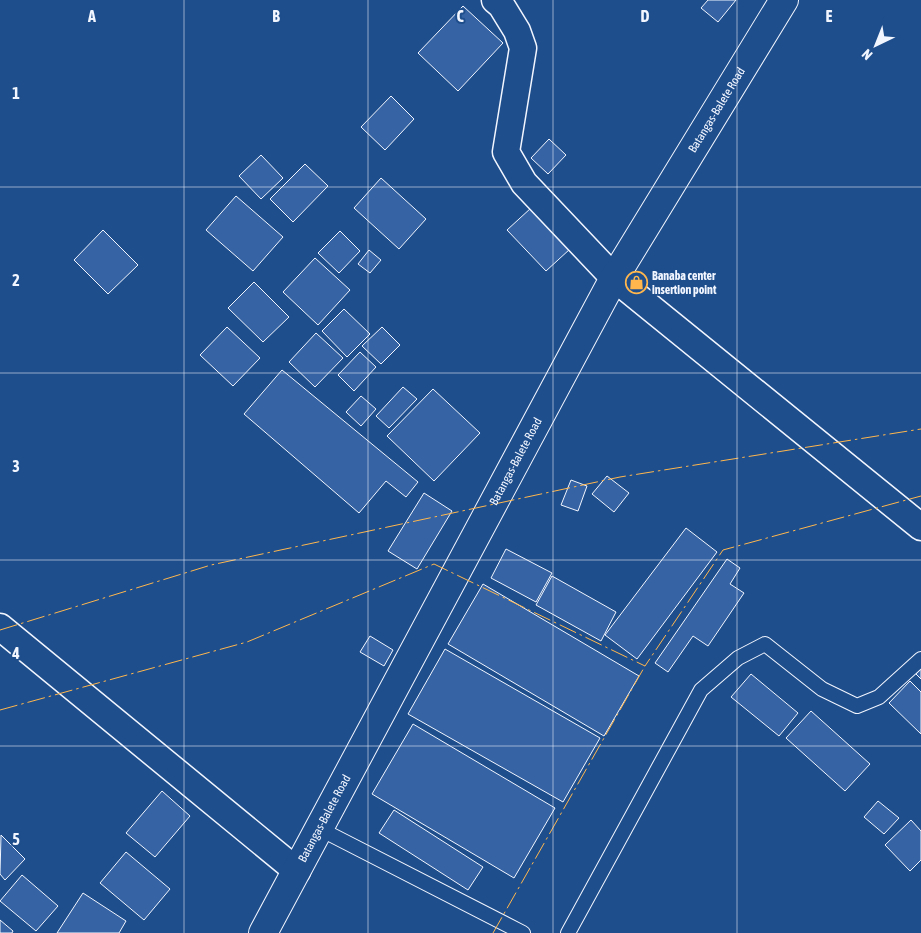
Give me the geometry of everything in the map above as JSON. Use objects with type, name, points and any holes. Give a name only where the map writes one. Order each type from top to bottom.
[{"type":"main road","name":"Batangas-Balete Road","points":[[263,933],[614,278],[784,0]]},
{"type":"street","points":[[494,0],[501,5],[517,31],[523,48],[506,152],[524,182],[614,278],[921,527]]},
{"type":"street","points":[[0,627],[297,871]]},
{"type":"lane","points":[[568,933],[700,690],[738,658],[765,644],[822,688],[858,706],[879,697],[921,659]]},
{"type":"lane","points":[[320,828],[523,933]]},
{"type":"building","points":[[708,0],[736,0],[718,22],[701,8]]},
{"type":"building","points":[[463,6],[503,43],[458,91],[418,53]]},
{"type":"building","points":[[391,96],[414,119],[385,150],[361,127]]},
{"type":"building","points":[[549,139],[566,155],[548,174],[531,158]]},
{"type":"building","points":[[261,155],[283,178],[261,199],[239,176]]},
{"type":"building","points":[[305,164],[328,186],[293,222],[270,199]]},
{"type":"building","points":[[381,178],[426,219],[399,249],[354,208]]},
{"type":"building","points":[[236,196],[283,237],[253,271],[206,230]]},
{"type":"building","points":[[531,208],[570,249],[546,271],[507,230]]},
{"type":"building","points":[[103,230],[138,265],[108,294],[74,260]]},
{"type":"building","points":[[340,231],[360,251],[339,273],[318,253]]},
{"type":"building","points":[[369,250],[381,260],[370,273],[358,264]]},
{"type":"building","points":[[315,258],[350,290],[318,325],[283,292]]},
{"type":"building","points":[[254,282],[289,317],[263,342],[228,308]]},
{"type":"building","points":[[344,309],[370,334],[347,357],[322,331]]},
{"type":"building","points":[[227,327],[260,358],[233,386],[200,355]]},
{"type":"building","points":[[382,327],[400,345],[381,364],[362,346]]},
{"type":"building","points":[[316,333],[343,358],[315,387],[289,362]]},
{"type":"building","points":[[360,352],[376,367],[354,391],[338,375]]},
{"type":"building","points":[[282,370],[418,482],[406,497],[386,481],[359,513],[244,414]]},
{"type":"building","points":[[403,387],[417,399],[389,428],[376,416]]},
{"type":"building","points":[[433,389],[480,433],[434,481],[387,436]]},
{"type":"building","points":[[361,396],[376,409],[361,426],[346,412]]},
{"type":"building","points":[[607,476],[629,493],[614,512],[592,494]]},
{"type":"building","points":[[571,480],[587,486],[578,511],[561,505]]},
{"type":"building","points":[[424,493],[452,511],[417,569],[388,551]]},
{"type":"building","points":[[686,528],[717,552],[637,659],[605,635]]},
{"type":"building","points":[[506,549],[552,573],[536,602],[491,578]]},
{"type":"building","points":[[727,559],[740,568],[730,584],[744,593],[708,646],[693,636],[668,672],[655,663]]},
{"type":"building","points":[[552,576],[616,612],[601,641],[536,605]]},
{"type":"building","points":[[483,584],[639,676],[604,736],[448,644]]},
{"type":"building","points":[[370,636],[393,650],[384,666],[360,652]]},
{"type":"building","points":[[445,649],[600,738],[563,802],[408,714]]},
{"type":"building","points":[[921,669],[921,679],[916,674]]},
{"type":"building","points":[[751,674],[798,713],[779,736],[731,697]]},
{"type":"building","points":[[910,681],[921,692],[921,734],[889,703]]},
{"type":"building","points":[[811,711],[870,764],[845,791],[786,738]]},
{"type":"building","points":[[413,724],[555,808],[514,878],[372,794]]},
{"type":"building","points":[[162,791],[190,816],[155,857],[126,833]]},
{"type":"building","points":[[878,801],[899,818],[884,834],[864,817]]},
{"type":"building","points":[[394,810],[483,867],[468,890],[379,833]]},
{"type":"building","points":[[911,820],[921,831],[921,860],[910,871],[885,845]]},
{"type":"building","points":[[1,835],[25,859],[5,880],[0,874]]},
{"type":"building","points":[[126,852],[170,889],[144,920],[100,883]]},
{"type":"building","points":[[22,875],[58,906],[36,931],[0,901]]},
{"type":"building","points":[[83,893],[126,921],[119,933],[57,933]]},
{"type":"building","points":[[0,920],[13,931],[12,933],[0,933]]},
{"type":"power","points":[[0,630],[211,565],[620,477],[921,429]]},
{"type":"power","points":[[0,710],[247,642],[434,564],[645,666],[723,550],[921,496]]},
{"type":"power","points":[[493,933],[645,666]]},
{"type":"place","name":"Banaba center insertion point","points":[[636,283]]}]
